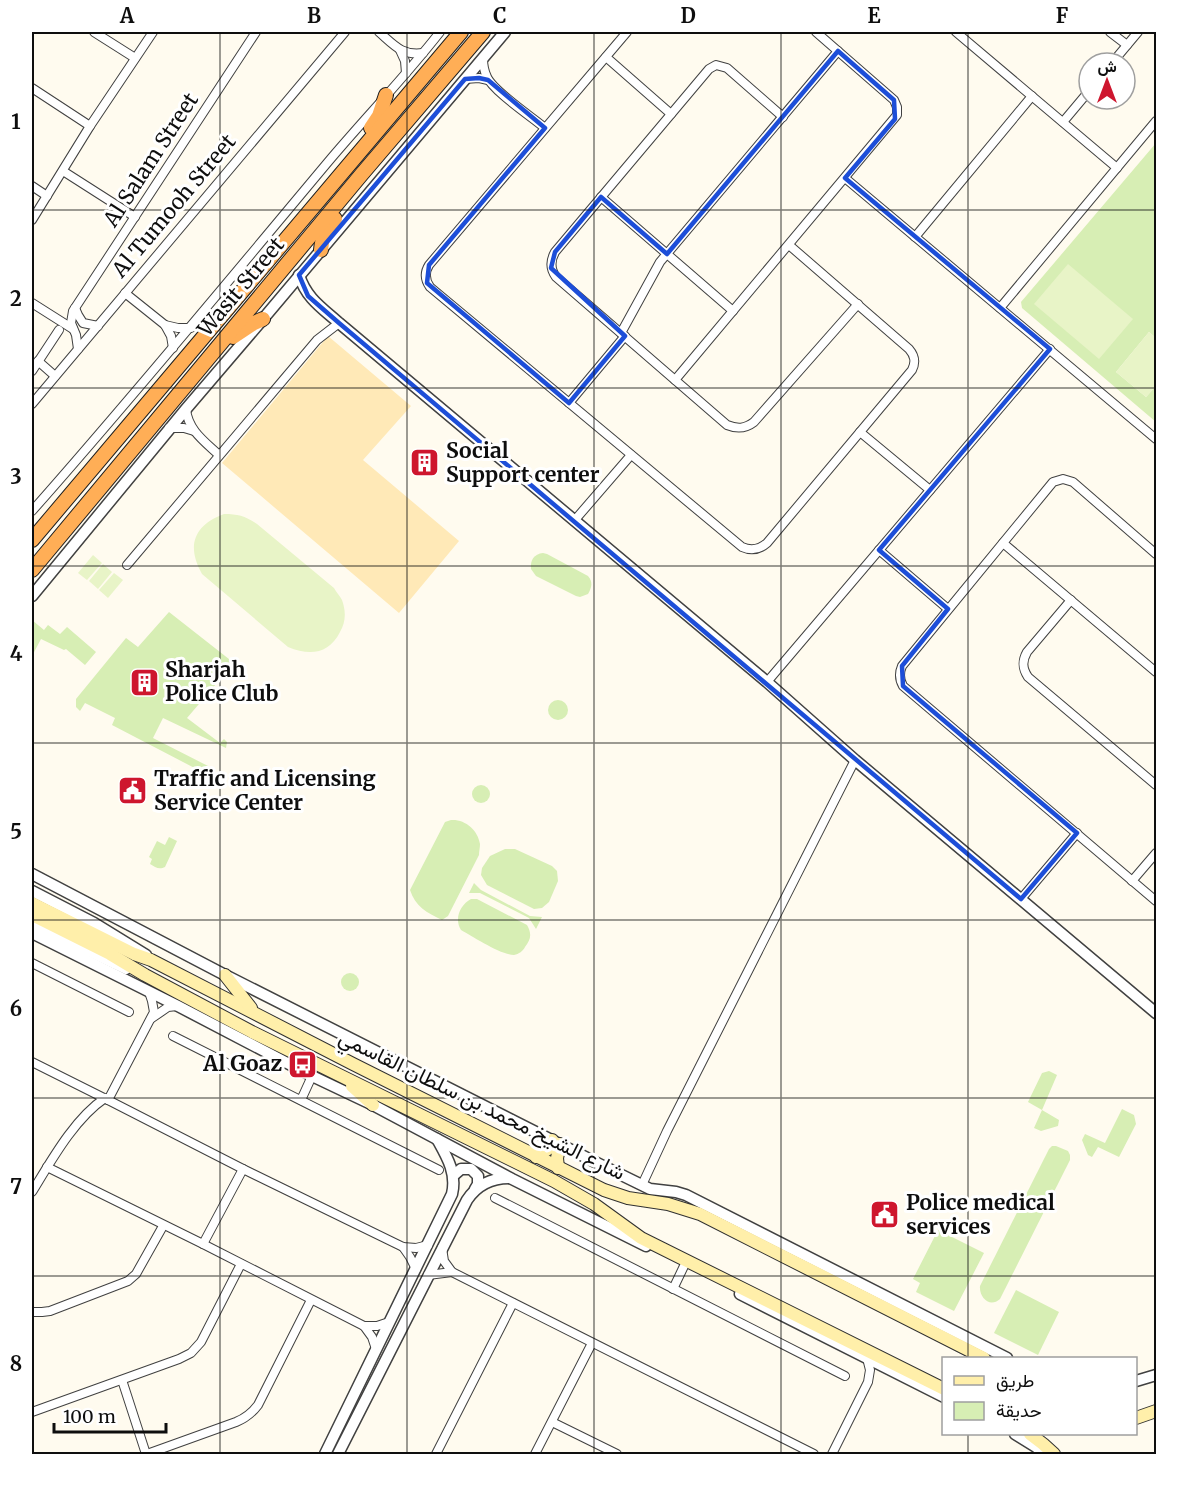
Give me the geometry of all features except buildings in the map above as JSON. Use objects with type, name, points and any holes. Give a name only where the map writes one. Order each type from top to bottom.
[{"type":"highway","name":"Wasit Street","points":[[32,540],[37,530],[461,32]]},
{"type":"highway","name":"Wasit Street","points":[[32,570],[483,32]]},
{"type":"highway","points":[[345,170],[348,156],[376,120],[386,95]]},
{"type":"highway","points":[[321,250],[327,229],[361,189],[361,175]]},
{"type":"highway","points":[[221,344],[254,323],[263,320]]},
{"type":"main road","name":"شارع الشيخ محمد بن سلطان القاسمي","points":[[32,903],[138,956],[151,960],[558,1168],[612,1193],[668,1204],[700,1214],[980,1357]]},
{"type":"main road","name":"شارع الشيخ محمد بن سلطان القاسمي","points":[[32,915],[110,954],[252,1032],[554,1181],[594,1204],[641,1238],[818,1330],[942,1388]]},
{"type":"main road","points":[[225,975],[242,998],[261,1017]]},
{"type":"main road","points":[[344,1078],[373,1105]]},
{"type":"main road","points":[[536,1156],[556,1142]]},
{"type":"main road","points":[[556,1142],[558,1168]]},
{"type":"main road","points":[[1137,1418],[1156,1411]]},
{"type":"main road","points":[[1031,1435],[1054,1455]]},
{"type":"street","points":[[94,32],[135,58]]},
{"type":"street","points":[[32,220],[90,126],[153,32]]},
{"type":"street","name":"Al Salam Street","points":[[75,308],[256,32]]},
{"type":"street","name":"Al Tumooh Street","points":[[32,404],[345,32]]},
{"type":"street","points":[[379,32],[400,50],[411,54],[423,53]]},
{"type":"street","points":[[32,511],[191,328],[440,32]]},
{"type":"street","points":[[32,596],[169,428],[263,320],[505,32]]},
{"type":"street","points":[[627,32],[429,265],[426,279],[430,287],[742,547],[752,550],[763,547],[767,543],[912,370],[915,362],[909,349],[789,245]]},
{"type":"street","points":[[675,380],[895,118],[898,111],[894,100],[816,32]]},
{"type":"street","points":[[956,32],[1117,168]]},
{"type":"street","points":[[1110,32],[1127,45]]},
{"type":"street","points":[[1122,51],[1138,32]]},
{"type":"street","points":[[400,50],[405,61],[406,73]]},
{"type":"street","points":[[569,404],[623,334],[654,271],[838,51]]},
{"type":"street","points":[[606,57],[671,114]]},
{"type":"street","points":[[483,58],[488,80],[545,128]]},
{"type":"street","points":[[783,117],[727,68],[720,65],[709,69],[555,252],[551,268],[556,278],[727,425],[738,428],[754,422],[858,304]]},
{"type":"street","points":[[465,79],[488,80]]},
{"type":"street","points":[[32,87],[90,126]]},
{"type":"street","points":[[915,237],[1032,96]]},
{"type":"street","points":[[1063,122],[1077,105]]},
{"type":"street","points":[[1000,308],[1156,121]]},
{"type":"street","points":[[63,171],[135,218]]},
{"type":"street","points":[[845,178],[1156,439]]},
{"type":"street","points":[[32,186],[47,196]]},
{"type":"street","points":[[602,197],[733,311]]},
{"type":"street","points":[[299,275],[308,296]]},
{"type":"street","points":[[285,293],[298,292],[308,296],[1156,1013]]},
{"type":"street","points":[[125,293],[165,324],[178,328],[191,328]]},
{"type":"street","points":[[32,303],[73,329]]},
{"type":"street","points":[[75,308],[83,323],[98,326]]},
{"type":"street","points":[[75,308],[70,319],[78,349]]},
{"type":"street","points":[[127,565],[317,340],[339,323]]},
{"type":"street","points":[[165,324],[171,336],[173,348]]},
{"type":"street","points":[[32,371],[59,330]]},
{"type":"street","points":[[767,682],[1050,349]]},
{"type":"street","points":[[38,361],[55,376]]},
{"type":"street","points":[[186,409],[187,418],[194,431],[219,455]]},
{"type":"street","points":[[169,428],[194,431]]},
{"type":"street","points":[[860,432],[930,490]]},
{"type":"street","points":[[574,521],[631,455]]},
{"type":"street","points":[[1156,554],[1073,482],[1058,480],[1049,485],[902,666],[899,674],[903,686],[1156,901]]},
{"type":"street","points":[[1002,543],[1156,672]]},
{"type":"street","points":[[879,550],[948,609]]},
{"type":"street","points":[[1071,600],[1027,652],[1023,662],[1025,672],[1036,684],[1156,785]]},
{"type":"street","points":[[642,1185],[667,1131],[855,760]]},
{"type":"street","points":[[1021,899],[1077,833]]},
{"type":"street","points":[[1132,881],[1156,853]]},
{"type":"street","points":[[32,874],[225,975],[650,1189],[686,1195],[1003,1357]]},
{"type":"street","points":[[32,891],[94,923],[151,960]]},
{"type":"street","points":[[32,924],[127,969],[145,975]]},
{"type":"street","points":[[32,933],[373,1105],[512,1179],[684,1266],[818,1330],[942,1396]]},
{"type":"street","points":[[32,963],[129,1012]]},
{"type":"street","points":[[32,1192],[82,1118],[96,1104],[106,1099],[152,1018],[154,1006],[149,992]]},
{"type":"street","points":[[152,1018],[168,1007],[178,1006]]},
{"type":"street","points":[[173,1036],[439,1170]]},
{"type":"street","points":[[32,1062],[403,1247],[416,1248],[428,1245]]},
{"type":"street","points":[[301,1100],[312,1076]]},
{"type":"street","points":[[325,1455],[452,1194],[454,1175],[437,1138]]},
{"type":"street","points":[[47,1167],[364,1326],[377,1326],[389,1322]]},
{"type":"street","points":[[338,1455],[442,1247],[478,1184],[478,1176],[471,1168],[461,1169],[454,1175]]},
{"type":"street","points":[[202,1244],[243,1169]]},
{"type":"street","points":[[475,1189],[496,1179],[512,1179]]},
{"type":"street","points":[[495,1198],[845,1376]]},
{"type":"street","points":[[32,1312],[50,1311],[128,1281],[136,1274],[164,1226]]},
{"type":"street","points":[[403,1247],[416,1269]]},
{"type":"street","points":[[442,1247],[444,1261],[452,1272],[814,1455]]},
{"type":"street","points":[[32,1412],[185,1357],[197,1348],[205,1336],[241,1264]]},
{"type":"street","points":[[673,1289],[684,1266]]},
{"type":"street","points":[[428,1275],[452,1272]]},
{"type":"street","points":[[122,1380],[147,1455],[236,1422],[254,1411],[258,1405],[311,1300]]},
{"type":"street","points":[[436,1455],[513,1303]]},
{"type":"street","points":[[364,1326],[372,1337],[376,1349]]},
{"type":"street","points":[[535,1455],[592,1343]]},
{"type":"street","points":[[832,1455],[868,1382],[870,1370],[867,1358]]},
{"type":"street","points":[[868,1382],[878,1374],[890,1370]]},
{"type":"street","points":[[1137,1381],[1156,1375]]},
{"type":"street","points":[[552,1422],[616,1455]]},
{"type":"street","points":[[1017,1435],[1044,1455]]},
{"type":"highlighted area","points":[[838,51],[894,100],[895,119],[845,178],[1050,349],[879,550],[948,609],[902,666],[903,686],[1077,833],[1021,899],[339,323],[308,296],[299,275],[465,79],[479,78],[488,80],[545,128],[429,265],[427,283],[569,403],[625,336],[551,268],[555,252],[601,197],[667,254]]},
{"type":"green space","points":[[1156,143],[1156,338],[1149,332],[1116,372],[1146,397],[1156,386],[1156,422],[1022,308],[1021,302]]},
{"type":"green space","points":[[1068,264],[1133,319],[1099,359],[1034,304]]},
{"type":"green space","points":[[1149,332],[1156,338],[1156,386],[1146,397],[1116,372]]},
{"type":"green space","points":[[224,514],[241,516],[257,524],[334,588],[342,600],[345,616],[336,639],[325,649],[304,652],[288,647],[202,574],[194,554],[196,538],[206,524]]},
{"type":"green space","points":[[543,553],[588,576],[591,585],[588,594],[576,596],[536,576],[531,569],[531,563],[535,556]]},
{"type":"green space","points":[[93,555],[102,563],[87,580],[78,573]]},
{"type":"green space","points":[[103,564],[112,572],[98,589],[89,581]]},
{"type":"green space","points":[[114,573],[123,580],[108,598],[99,590]]},
{"type":"green space","points":[[169,612],[234,663],[187,718],[220,743],[224,739],[227,742],[226,748],[163,718],[153,738],[210,767],[206,774],[112,725],[115,718],[85,703],[80,711],[76,707],[76,699],[126,638],[138,647]]},
{"type":"green space","points":[[32,620],[44,630],[48,625],[60,634],[67,627],[96,652],[85,665],[66,649],[41,639],[32,656]]},
{"type":"green space","points":[[558,700],[565,703],[568,710],[565,717],[558,720],[551,717],[548,710],[551,703]]},
{"type":"green space","points":[[481,785],[487,788],[490,794],[487,800],[481,803],[475,800],[472,794],[475,788]]},
{"type":"green space","points":[[461,821],[470,826],[477,834],[480,847],[479,855],[448,916],[442,920],[422,908],[410,890],[445,822]]},
{"type":"green space","points":[[169,837],[177,841],[165,867],[155,867],[150,864],[152,859],[149,857],[157,841],[165,845]]},
{"type":"green space","points":[[505,849],[515,849],[552,866],[557,871],[558,881],[549,902],[542,908],[534,909],[487,885],[481,875],[482,868],[490,856]]},
{"type":"green space","points":[[474,883],[481,890],[530,916],[542,917],[536,929],[529,918],[480,893],[469,893]]},
{"type":"green space","points":[[471,899],[477,899],[527,925],[530,936],[522,951],[514,955],[502,952],[461,930],[458,921],[459,913]]},
{"type":"green space","points":[[346,973],[354,973],[359,978],[357,989],[346,991],[341,986],[341,978]]},
{"type":"green space","points":[[1049,1071],[1057,1075],[1042,1110],[1028,1102],[1042,1073]]},
{"type":"green space","points":[[1122,1109],[1134,1115],[1136,1124],[1119,1157],[1098,1147],[1092,1157],[1088,1155],[1082,1140],[1085,1134],[1105,1143]]},
{"type":"green space","points":[[1042,1110],[1059,1120],[1058,1126],[1041,1131],[1034,1128]]},
{"type":"green space","points":[[1052,1146],[1068,1151],[1070,1160],[1000,1299],[996,1302],[989,1302],[983,1298],[980,1286]]},
{"type":"green space","points":[[938,1230],[984,1253],[954,1311],[916,1292],[920,1283],[913,1279]]},
{"type":"green space","points":[[1016,1290],[1059,1312],[1038,1355],[994,1333]]},
{"type":"sand","points":[[328,336],[411,406],[363,460],[459,541],[399,613],[222,463]]},
{"type":"place","name":"Social Support center","points":[[425,463]]},
{"type":"place","name":"Sharjah Police Club","points":[[144,682]]},
{"type":"place","name":"Traffic and Licensing Service Center","points":[[133,791]]},
{"type":"place","name":"Al Goaz","points":[[303,1064]]},
{"type":"place","name":"Police medical services","points":[[885,1215]]}]
